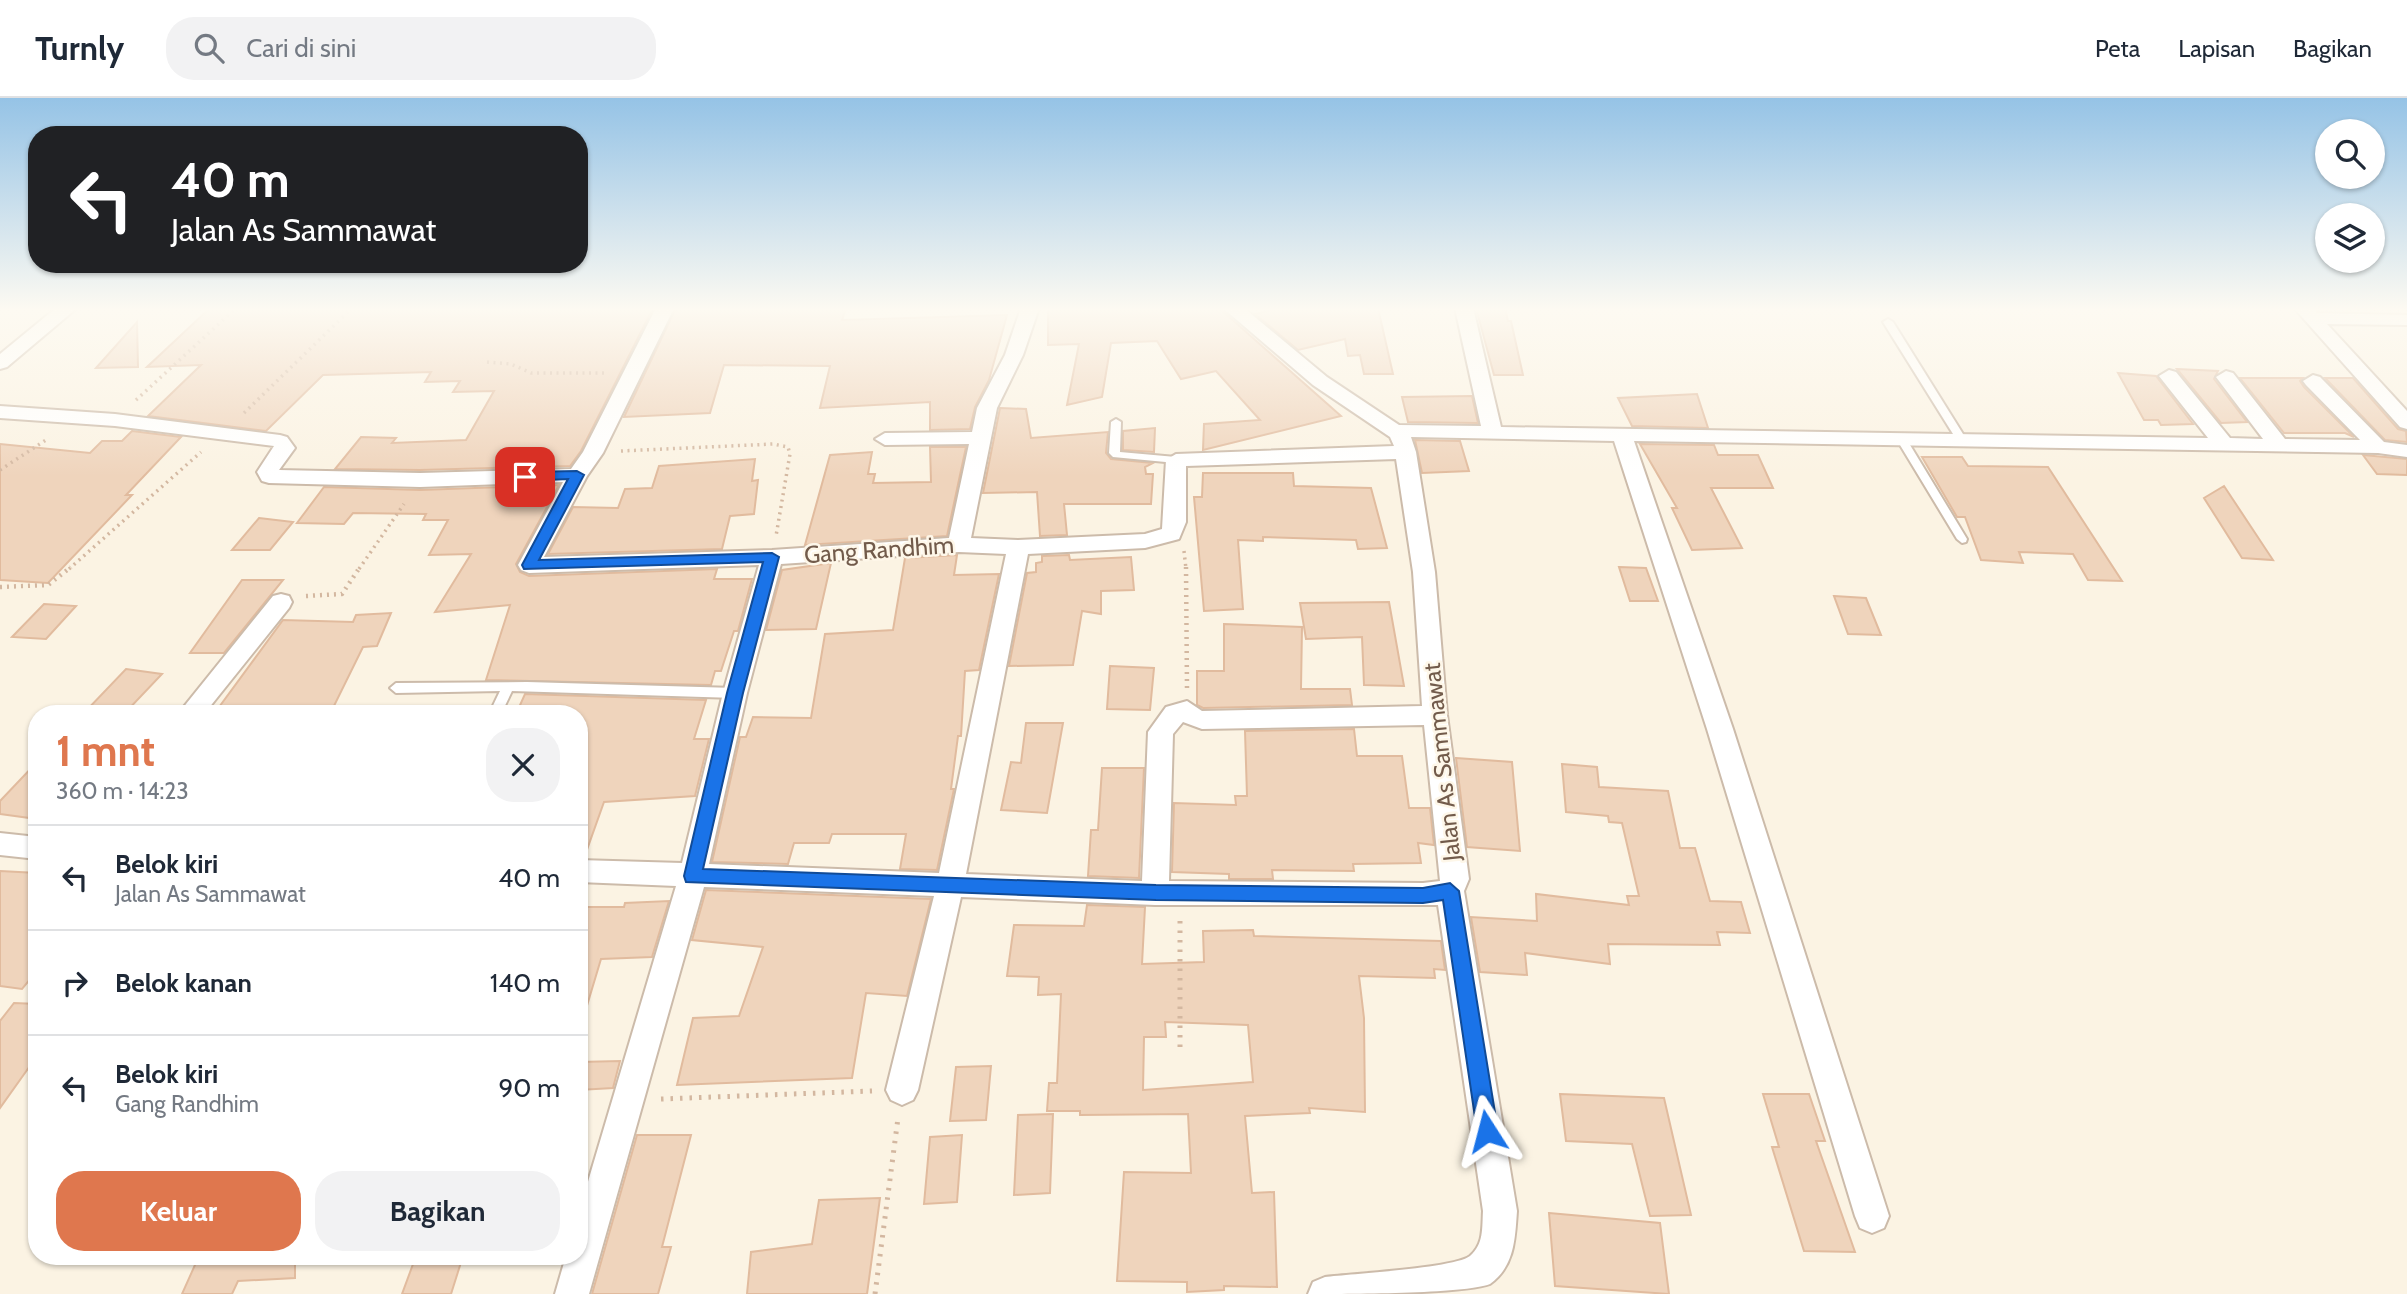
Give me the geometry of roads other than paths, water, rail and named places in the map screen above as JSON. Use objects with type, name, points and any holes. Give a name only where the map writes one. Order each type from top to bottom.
[{"type":"street","name":"Gang Randhim","points":[[637,364],[593,453],[577,475],[529,565],[772,557],[959,545],[1018,547],[1145,541],[1171,534],[1175,522],[1176,460]]},
{"type":"street","points":[[959,545],[987,408],[1010,364]]},
{"type":"street","points":[[1297,364],[1400,442]]},
{"type":"street","points":[[1477,364],[1493,433]]},
{"type":"street","points":[[2353,364],[2407,423]]},
{"type":"street","points":[[2169,376],[2219,438]]},
{"type":"street","points":[[2226,377],[2274,438]]},
{"type":"street","points":[[2313,381],[2378,447]]},
{"type":"street","points":[[0,412],[82,416],[280,441],[285,448],[267,472],[269,476],[420,480],[577,475]]},
{"type":"street","points":[[1176,460],[1493,433],[1963,442],[2274,438],[2407,451]]},
{"type":"street","points":[[1622,434],[1720,729],[1872,1216]]},
{"type":"street","points":[[885,439],[980,439]]},
{"type":"street","name":"Jalan As Sammawat","points":[[588,871],[1156,893],[1423,895],[1450,891],[1455,879],[1435,715],[1423,572],[1400,442]]},
{"type":"street","points":[[902,1090],[950,886],[1018,547]]},
{"type":"street","points":[[588,1241],[631,1100],[693,876],[735,693],[772,557]]},
{"type":"street","points":[[197,705],[281,602]]},
{"type":"street","points":[[1156,893],[1161,733],[1175,714],[1187,710],[1193,718],[1202,720],[1435,715]]},
{"type":"street","points":[[0,844],[28,847]]},
{"type":"street","points":[[1325,1294],[1446,1280],[1478,1272],[1498,1248],[1500,1211],[1450,891]]},
{"type":"street","points":[[572,1294],[581,1265]]},
{"type":"lane","points":[[1914,364],[1963,442]]},
{"type":"lane","points":[[1116,422],[1114,453],[1176,460]]},
{"type":"lane","points":[[1902,440],[1962,539]]},
{"type":"lane","points":[[499,705],[508,687]]},
{"type":"lane","points":[[396,688],[508,687],[735,693]]}]
